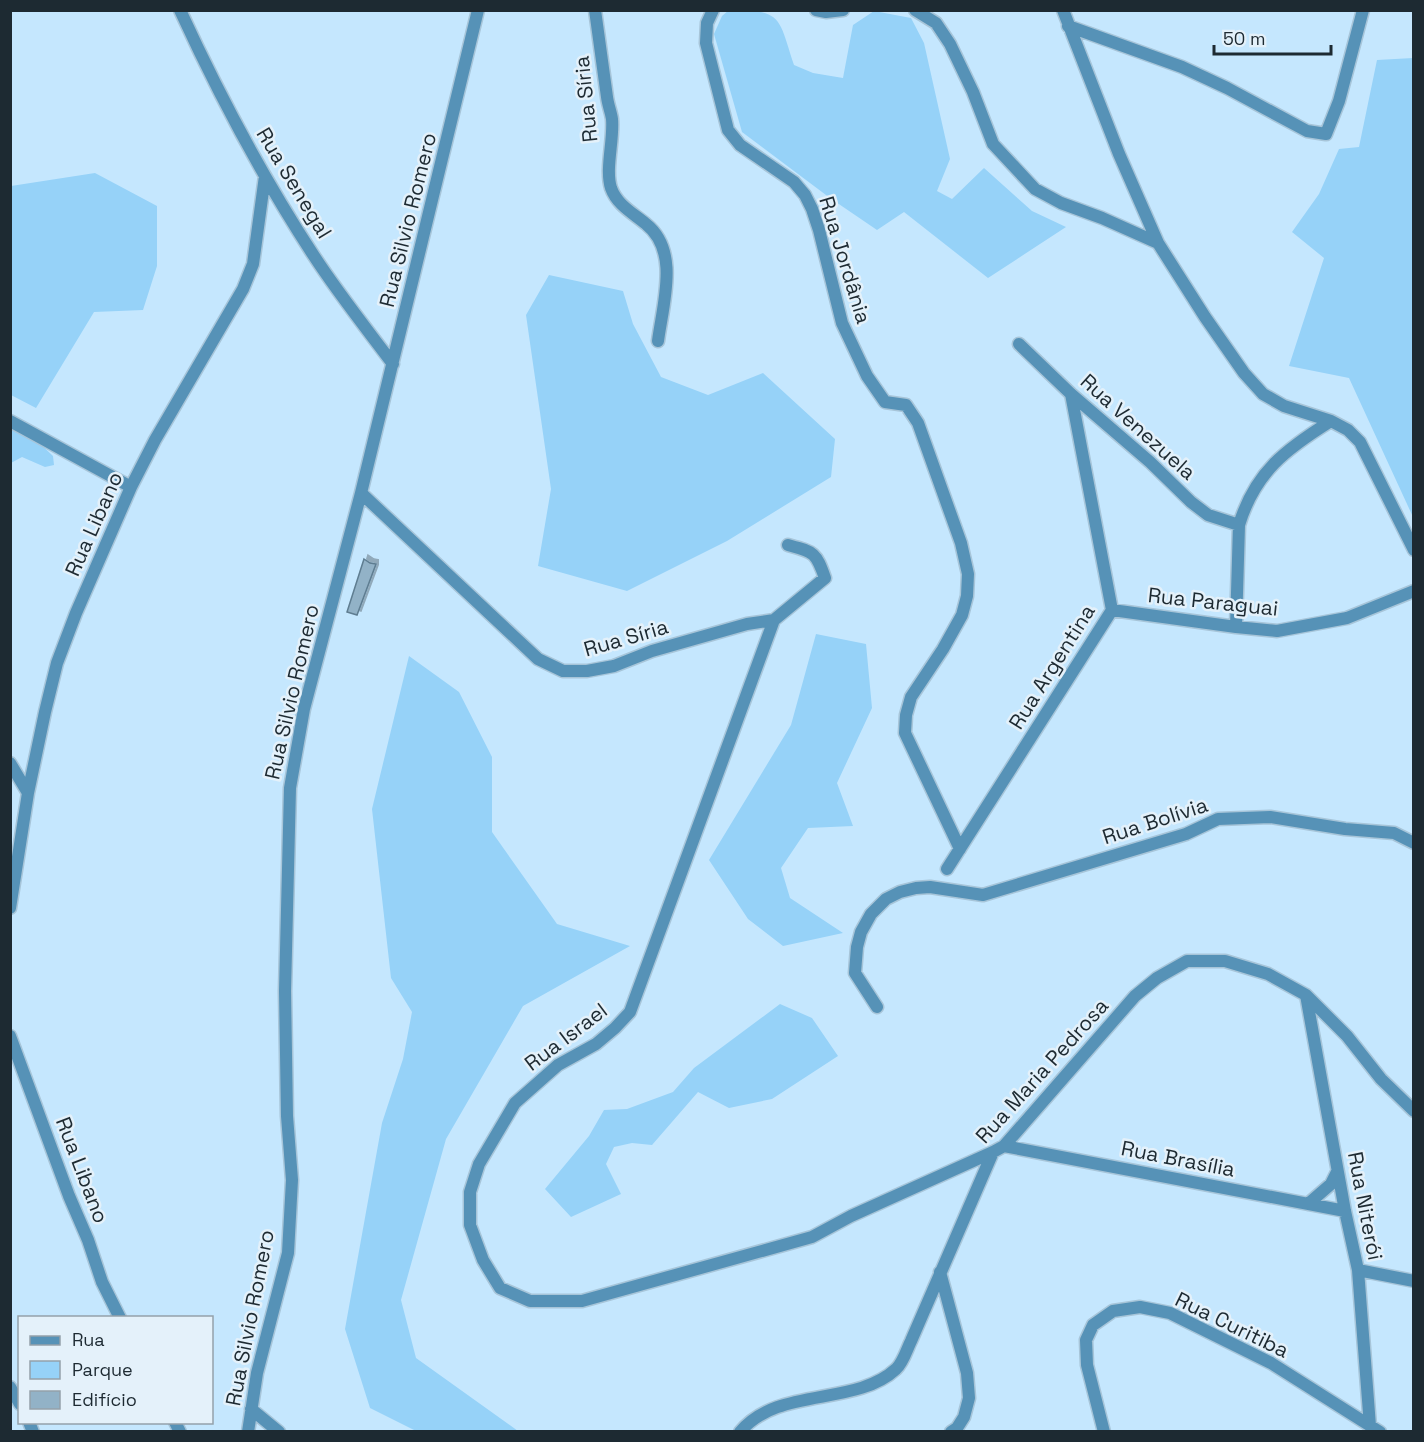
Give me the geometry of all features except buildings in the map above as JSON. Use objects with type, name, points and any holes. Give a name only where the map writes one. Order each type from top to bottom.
[{"type":"street","name":"Rua Senegal","points":[[180,10],[214,84],[265,176],[315,257],[393,364]]},
{"type":"street","name":"Rua Silvio Romero","points":[[248,1431],[257,1372],[288,1253],[292,1180],[287,1116],[285,991],[290,788],[304,709],[361,493],[478,10]]},
{"type":"street","name":"Rua Síria","points":[[595,10],[612,118],[611,187],[623,207],[656,234],[666,255],[666,278],[658,341]]},
{"type":"street","name":"Rua Jordânia","points":[[713,10],[706,23],[705,43],[728,130],[740,145],[794,182],[805,195],[819,230],[842,323],[862,366],[885,402],[906,405],[918,423],[961,543],[968,574],[967,596],[962,615],[943,649],[911,697],[904,733],[960,849]]},
{"type":"street","points":[[816,10],[843,10]]},
{"type":"street","points":[[915,10],[936,23],[950,44],[973,92],[993,144],[1035,189],[1061,203],[1158,243]]},
{"type":"street","points":[[1063,10],[1119,154],[1158,243],[1244,373],[1263,394],[1284,406],[1348,430],[1360,442],[1413,550]]},
{"type":"street","points":[[1068,26],[1182,67],[1227,88],[1307,131],[1326,134],[1339,101],[1364,10]]},
{"type":"street","name":"Rua Libano","points":[[10,908],[28,792],[57,663],[131,486],[155,440],[243,289],[253,264],[265,176]]},
{"type":"street","name":"Rua Venezuela","points":[[1019,344],[1191,502],[1208,515],[1239,525]]},
{"type":"street","name":"Rua Argentina","points":[[947,869],[1112,610],[1071,394]]},
{"type":"street","points":[[10,421],[131,486]]},
{"type":"street","points":[[1236,627],[1239,525],[1243,511],[1254,490],[1273,463],[1295,444],[1330,422]]},
{"type":"street","name":"Rua Síria","points":[[361,493],[538,659],[562,671],[587,672],[614,666],[671,645],[747,624],[774,620]]},
{"type":"street","points":[[774,620],[825,578],[818,558],[808,550],[788,545]]},
{"type":"street","name":"Rua Paraguai","points":[[1112,610],[1236,627],[1277,630],[1347,618],[1413,591]]},
{"type":"street","name":"Rua Israel","points":[[774,620],[630,1011],[615,1029],[596,1044],[558,1065],[515,1103],[479,1164],[470,1192],[470,1225],[483,1260],[500,1288],[530,1301],[582,1301],[812,1237],[851,1216],[999,1149]]},
{"type":"street","points":[[10,763],[28,792]]},
{"type":"street","name":"Rua Bolívia","points":[[877,1006],[855,973],[861,932],[871,914],[886,899],[900,892],[916,888],[949,889],[983,895],[1186,834],[1218,819],[1270,817],[1345,829],[1394,833],[1413,843]]},
{"type":"street","name":"Rua Maria Pedrosa","points":[[740,1431],[747,1422],[786,1403],[872,1385],[897,1368],[999,1149],[1135,996],[1172,968],[1187,961],[1225,961],[1268,974],[1305,996],[1347,1036],[1381,1079],[1413,1111]]},
{"type":"street","name":"Rua Niterói","points":[[1305,996],[1344,1211],[1358,1270],[1375,1429]]},
{"type":"street","name":"Rua Libano","points":[[10,1036],[102,1282],[119,1316]]},
{"type":"street","name":"Rua Brasília","points":[[999,1149],[1344,1211]]},
{"type":"street","points":[[1308,1204],[1331,1184],[1337,1172]]},
{"type":"street","points":[[1358,1270],[1413,1281]]},
{"type":"street","points":[[940,1272],[967,1373],[969,1398],[964,1417],[957,1428],[951,1431]]},
{"type":"street","name":"Rua Curitiba","points":[[1104,1431],[1087,1365],[1086,1340],[1093,1325],[1113,1311],[1140,1307],[1170,1313],[1271,1363],[1375,1429]]},
{"type":"street","points":[[10,1387],[18,1401]]},
{"type":"street","points":[[251,1409],[279,1431]]},
{"type":"green space","points":[[729,10],[747,10],[769,15],[781,27],[794,65],[813,73],[843,78],[853,25],[874,11],[911,18],[924,43],[950,159],[937,191],[952,199],[984,168],[1032,211],[1066,227],[988,278],[904,212],[877,230],[742,132],[714,34],[722,16]]},
{"type":"green space","points":[[1414,58],[1413,517],[1349,378],[1289,366],[1324,258],[1292,232],[1319,194],[1339,149],[1359,147],[1377,60]]},
{"type":"green space","points":[[95,173],[157,206],[157,266],[143,310],[94,312],[36,408],[11,395],[11,186]]},
{"type":"green space","points":[[549,275],[623,291],[633,324],[661,377],[708,395],[763,373],[835,439],[831,477],[727,541],[627,591],[538,566],[551,489],[526,315]]},
{"type":"green space","points":[[10,426],[35,439],[53,456],[54,465],[45,467],[22,457],[11,463]]},
{"type":"green space","points":[[816,634],[866,644],[872,708],[837,783],[853,826],[808,828],[781,868],[790,898],[843,933],[783,946],[748,919],[709,860],[791,725]]},
{"type":"green space","points":[[409,656],[459,692],[492,757],[492,832],[557,924],[630,946],[523,1006],[446,1139],[401,1300],[416,1358],[518,1431],[416,1431],[370,1408],[345,1329],[382,1123],[403,1059],[412,1012],[391,978],[372,809]]},
{"type":"green space","points":[[780,1004],[812,1018],[838,1056],[772,1099],[729,1108],[698,1092],[652,1145],[632,1143],[614,1147],[606,1164],[621,1194],[571,1217],[545,1189],[589,1136],[604,1110],[627,1109],[673,1092],[694,1068]]}]
